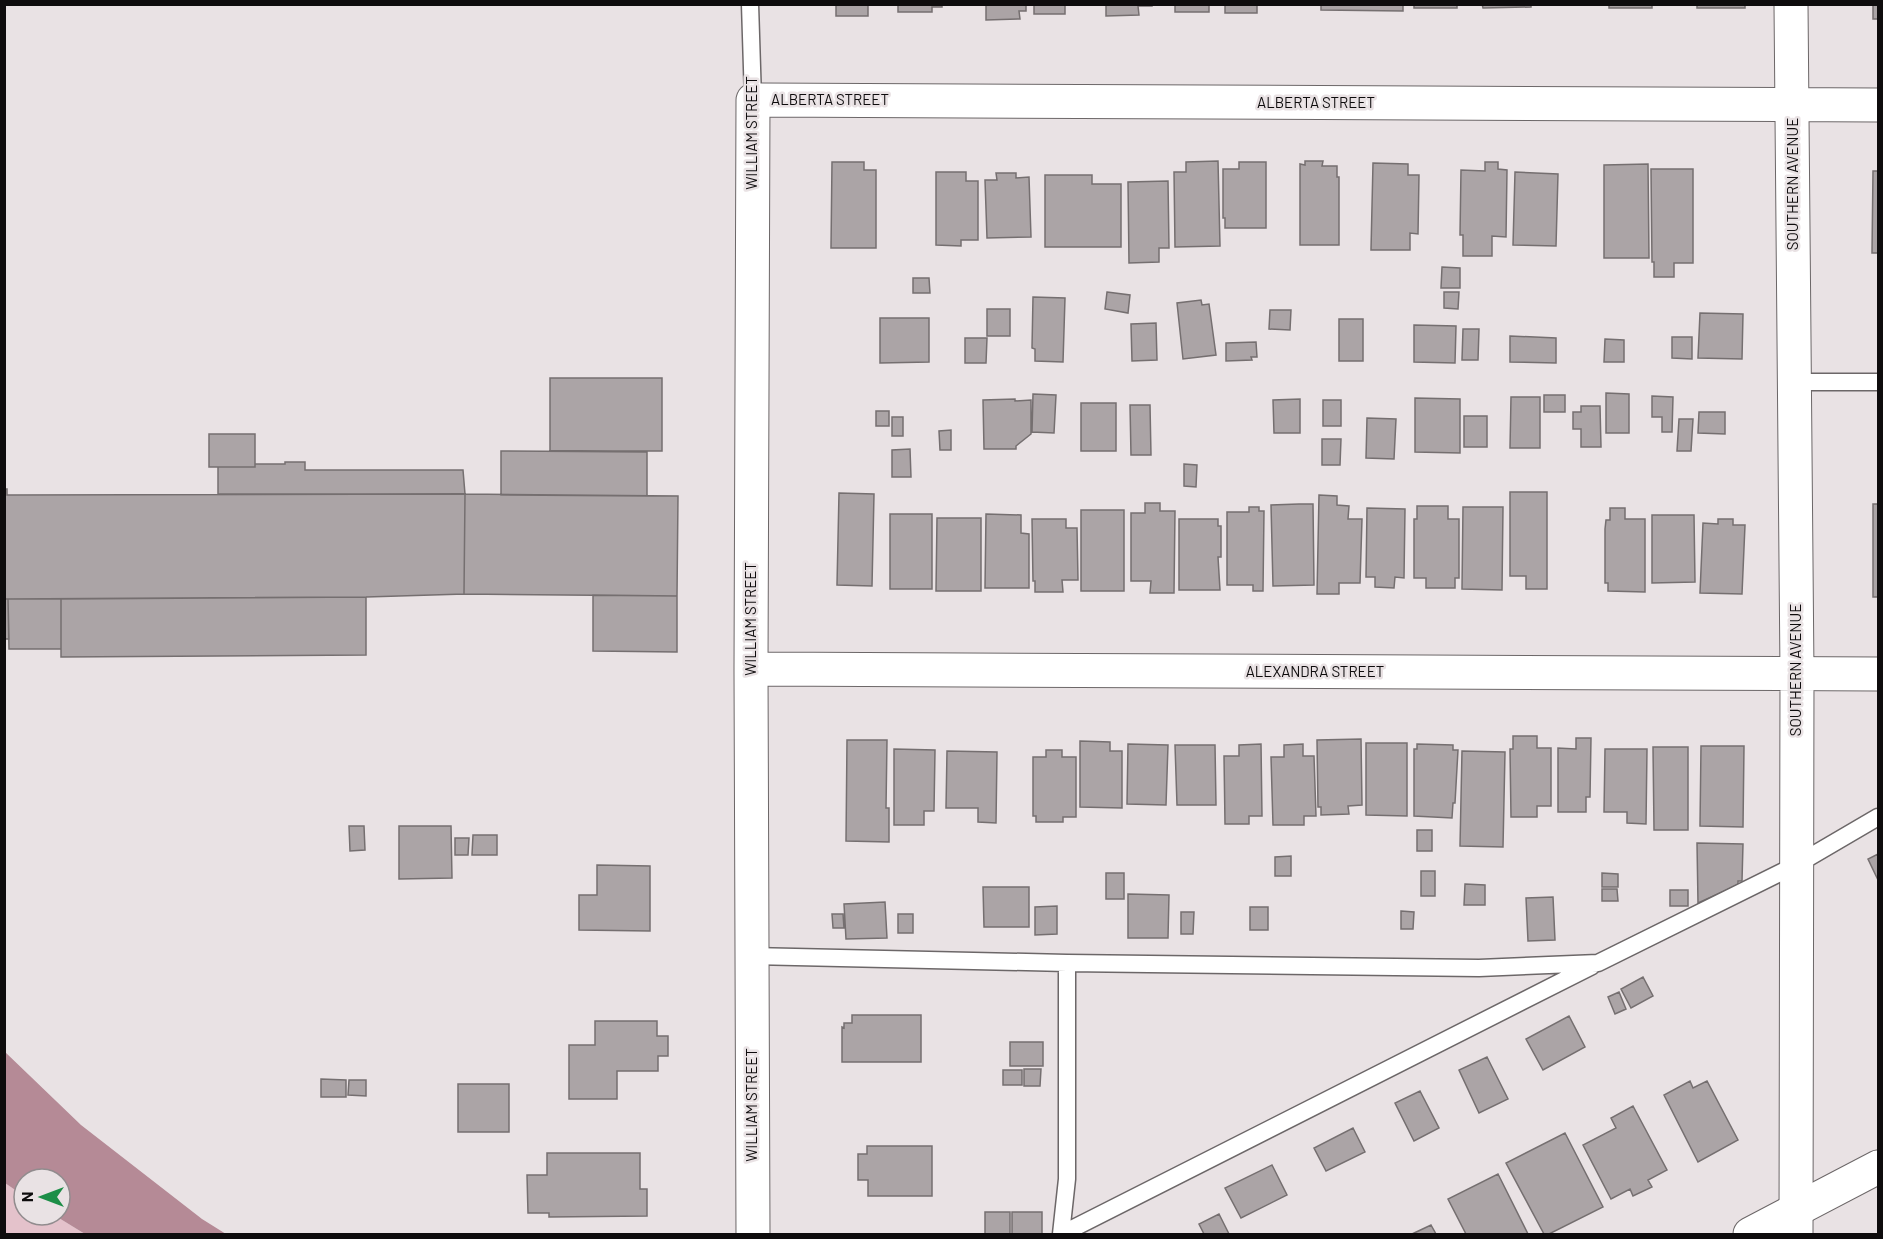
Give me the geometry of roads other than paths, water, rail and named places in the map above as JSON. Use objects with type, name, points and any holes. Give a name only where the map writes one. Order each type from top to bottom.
[{"type":"street","name":"SOUTHERN AVENUE","points":[[1791,4],[1797,674],[1796,1222]]},
{"type":"street","name":"ALBERTA STREET","points":[[753,100],[1878,105]]},
{"type":"street","name":"WILLIAM STREET","points":[[753,100],[751,669],[753,1234]]},
{"type":"street","name":"ALEXANDRA STREET","points":[[751,669],[1878,674]]},
{"type":"street","points":[[1750,1234],[1796,1222],[1878,1167]]},
{"type":"lane","name":"WILLIAM STREET","points":[[750,4],[753,100]]},
{"type":"lane","points":[[1794,382],[1878,382]]},
{"type":"lane","points":[[1061,1234],[1796,865],[1878,817]]},
{"type":"lane","points":[[752,956],[1067,963],[1479,968],[1598,963]]},
{"type":"lane","points":[[1061,1234],[1067,1179],[1067,963]]}]
